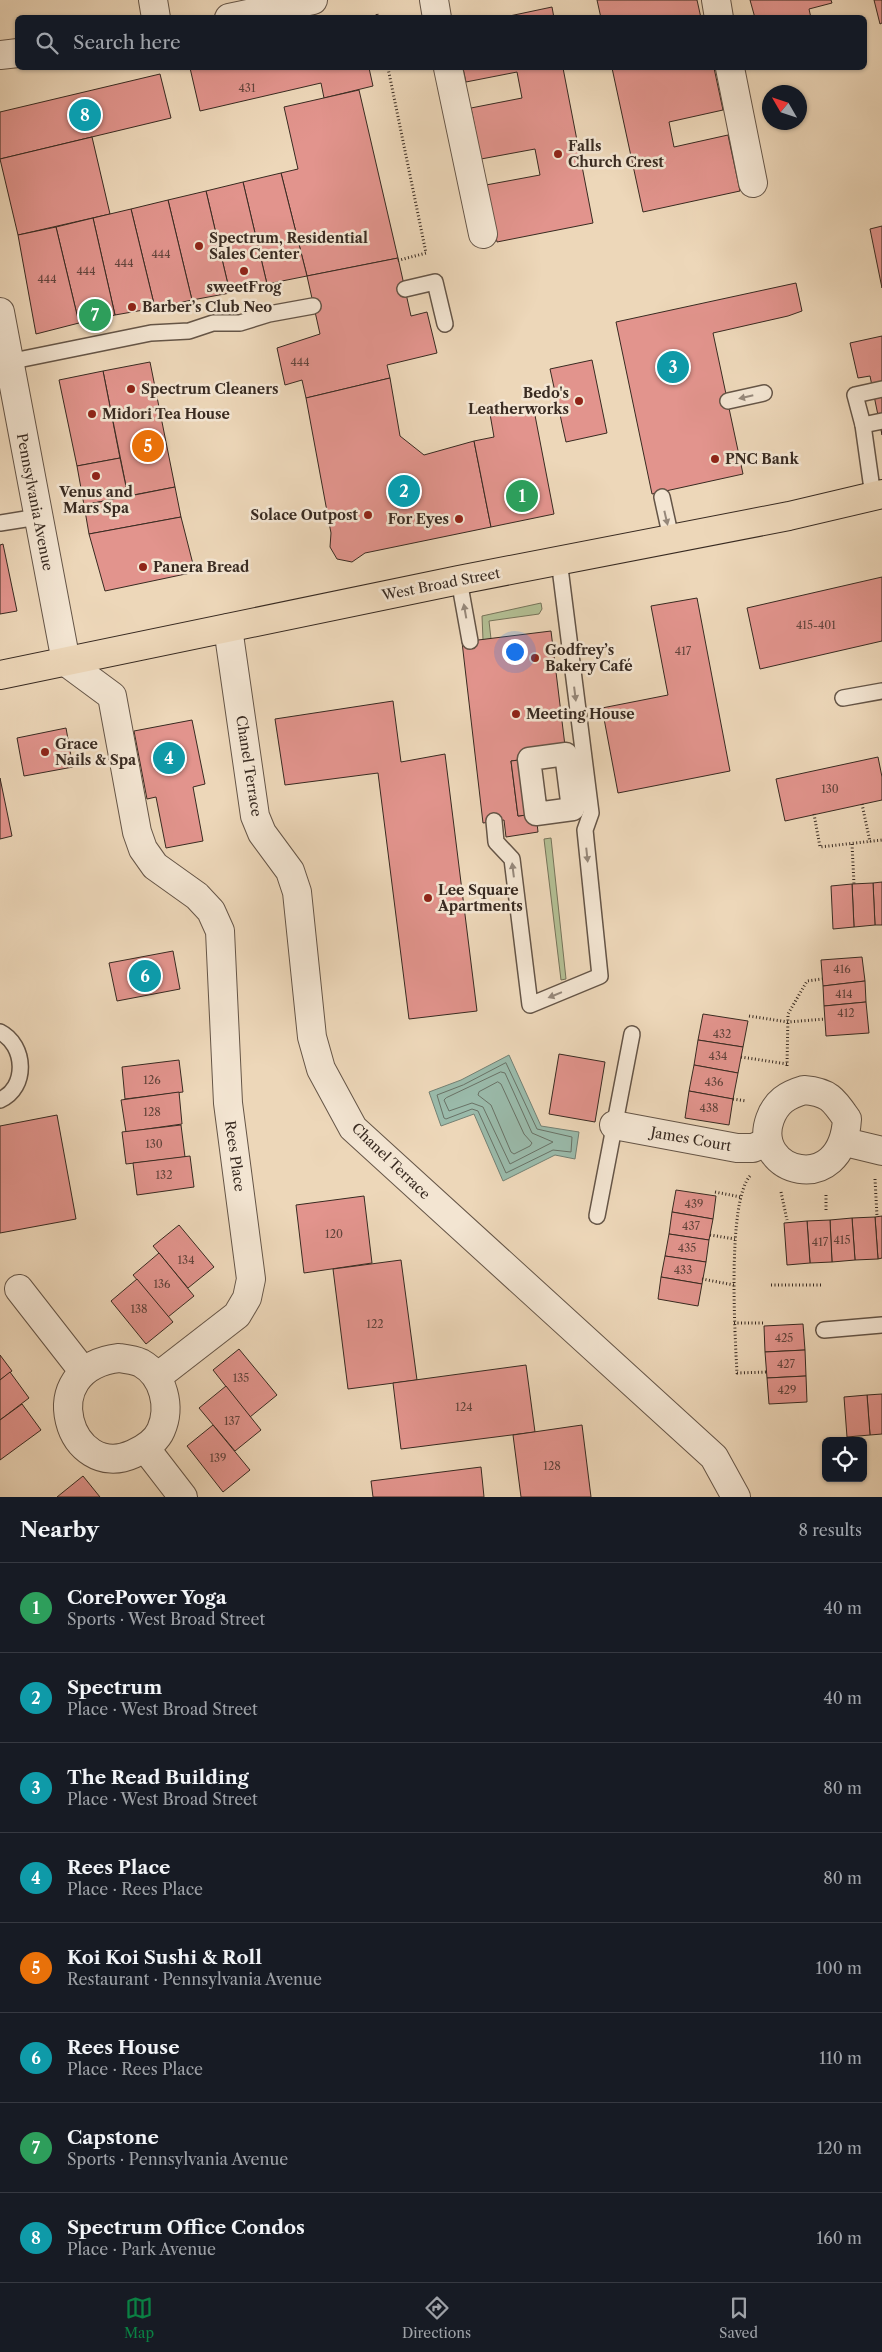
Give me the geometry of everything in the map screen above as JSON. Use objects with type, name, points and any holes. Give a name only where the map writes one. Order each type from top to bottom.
[{"type":"main road","name":"West Broad Street","points":[[0,675],[459,580],[789,516],[878,495]]},
{"type":"street","points":[[153,0],[156,15]]},
{"type":"street","points":[[242,15],[313,0]]},
{"type":"street","points":[[434,0],[436,15]]},
{"type":"street","points":[[716,0],[718,15]]},
{"type":"street","points":[[0,55],[15,53]]},
{"type":"street","points":[[448,70],[483,234]]},
{"type":"street","points":[[730,70],[754,184]]},
{"type":"street","name":"Pennsylvania Avenue","points":[[1,324],[7,379],[38,517],[66,662]]},
{"type":"street","name":"Chanel Terrace","points":[[228,628],[255,816],[262,833],[290,871],[297,892],[312,1037],[322,1069],[353,1128],[714,1457],[736,1497]]},
{"type":"street","name":"Rees Place","points":[[66,662],[112,696],[137,832],[143,848],[155,866],[197,896],[211,912],[220,931],[228,1103],[251,1278],[247,1298],[237,1315],[157,1377]]},
{"type":"street","points":[[804,1090],[818,1091],[831,1097],[848,1119],[844,1142],[832,1161],[822,1166],[802,1170],[783,1162],[767,1142],[767,1127],[773,1110],[784,1098],[804,1090]]},
{"type":"street","name":"James Court","points":[[614,1125],[737,1148],[753,1148],[767,1142]]},
{"type":"street","points":[[844,1142],[879,1164]]},
{"type":"street","points":[[19,1289],[82,1371]]},
{"type":"street","points":[[118,1358],[139,1362],[157,1377],[163,1391],[166,1414],[161,1432],[146,1449],[126,1458],[108,1458],[94,1454],[78,1440],[70,1423],[68,1409],[70,1394],[82,1371],[101,1360],[118,1358]]},
{"type":"street","points":[[146,1449],[182,1497]]},
{"type":"lane","points":[[405,288],[435,282],[445,324]]},
{"type":"lane","points":[[7,379],[151,334],[189,331],[213,323],[240,323],[313,306]]},
{"type":"lane","points":[[878,495],[855,395],[882,389]]},
{"type":"lane","points":[[728,401],[764,393]]},
{"type":"lane","points":[[863,425],[882,421]]},
{"type":"lane","points":[[662,497],[671,538]]},
{"type":"lane","points":[[0,523],[38,517]]},
{"type":"lane","points":[[494,821],[496,842],[512,859],[530,1005],[600,976],[585,830],[591,814],[559,560]]},
{"type":"lane","points":[[459,580],[470,641]]},
{"type":"lane","points":[[843,698],[882,691]]},
{"type":"lane","points":[[0,1032],[13,1043],[21,1066],[19,1078],[13,1090],[0,1100]]},
{"type":"lane","points":[[597,1216],[632,1034]]},
{"type":"lane","points":[[824,1330],[882,1326]]},
{"type":"path","points":[[388,70],[426,253],[396,261]]},
{"type":"path","points":[[862,804],[870,842]]},
{"type":"path","points":[[814,814],[820,847],[882,840]]},
{"type":"path","points":[[852,844],[854,884]]},
{"type":"path","points":[[788,1070],[788,1014],[807,982],[822,979]]},
{"type":"path","points":[[749,1016],[788,1022],[825,1019]]},
{"type":"path","points":[[741,1057],[787,1064]]},
{"type":"path","points":[[878,1216],[879,1164]]},
{"type":"path","points":[[753,1173],[747,1179],[741,1197],[735,1239],[734,1324],[736,1373],[766,1372]]},
{"type":"path","points":[[780,1190],[787,1220]]},
{"type":"path","points":[[716,1192],[741,1197]]},
{"type":"path","points":[[826,1194],[826,1212]]},
{"type":"path","points":[[710,1235],[735,1239]]},
{"type":"path","points":[[702,1279],[734,1285]]},
{"type":"path","points":[[771,1285],[822,1285]]},
{"type":"path","points":[[734,1324],[764,1322]]},
{"type":"shaded area","points":[[541,603],[542,609],[539,614],[489,621],[491,639],[483,640],[482,616]]},
{"type":"shaded area","points":[[551,838],[566,979],[561,980],[544,839]]},
{"type":"water","points":[[509,1055],[541,1126],[579,1132],[575,1159],[555,1155],[503,1181],[474,1114],[441,1126],[429,1092],[461,1080]]},
{"type":"building","points":[[597,0],[697,0],[700,15],[600,15]]},
{"type":"building","points":[[750,0],[831,0],[832,3],[809,9],[810,15],[754,15]]},
{"type":"building","points":[[874,0],[882,0],[882,23],[880,24]]},
{"type":"building","points":[[552,7],[553,15],[514,15]]},
{"type":"building","points":[[190,70],[369,70],[373,86],[324,98],[321,83],[200,111]]},
{"type":"building","name":"Falls Church Crest","points":[[463,70],[563,70],[593,223],[497,242],[486,185],[540,175],[535,149],[481,159],[471,108],[522,98],[517,72],[466,82]]},
{"type":"building","name":"Falls Church Crest","points":[[612,70],[714,70],[723,110],[669,122],[674,147],[728,135],[740,191],[643,212]]},
{"type":"building","points":[[160,74],[171,118],[0,159],[0,112]]},
{"type":"building","points":[[359,90],[398,258],[307,276],[281,173],[298,169],[284,107]]},
{"type":"building","points":[[92,137],[110,214],[18,235],[0,159]]},
{"type":"building","points":[[281,173],[307,276],[267,284],[243,182]]},
{"type":"building","points":[[243,182],[267,284],[230,293],[206,191]]},
{"type":"building","name":"Spectrum, Residential Sales Center","points":[[206,191],[230,293],[192,300],[168,200]]},
{"type":"building","points":[[168,200],[192,300],[155,308],[131,209]]},
{"type":"building","points":[[131,209],[155,308],[115,315],[93,218]]},
{"type":"building","points":[[93,218],[115,315],[79,323],[56,227]]},
{"type":"building","points":[[882,226],[882,288],[870,229]]},
{"type":"building","points":[[56,227],[79,323],[36,334],[18,235]]},
{"type":"building","points":[[398,258],[411,316],[427,312],[437,353],[387,365],[390,378],[306,398],[302,380],[285,385],[277,348],[320,334],[307,276]]},
{"type":"building","points":[[796,283],[802,311],[713,333],[743,474],[652,494],[616,322]]},
{"type":"building","points":[[882,336],[882,435],[870,376],[858,378],[850,343]]},
{"type":"building","name":"Bedo's Leatherworks","points":[[592,360],[607,433],[566,442],[550,369]]},
{"type":"building","name":"Spectrum Cleaners","points":[[150,362],[159,407],[112,416],[103,371]]},
{"type":"building","points":[[103,371],[120,458],[77,466],[59,380]]},
{"type":"building","points":[[390,378],[400,436],[424,455],[474,441],[491,527],[365,553],[352,562],[337,559],[330,547],[331,533],[306,398]]},
{"type":"building","points":[[533,405],[554,514],[491,527],[474,441],[494,437],[490,414]]},
{"type":"building","points":[[159,407],[175,487],[128,496],[112,416]]},
{"type":"building","points":[[120,458],[128,496],[84,505],[77,466]]},
{"type":"building","points":[[175,487],[181,517],[89,534],[84,505]]},
{"type":"building","points":[[181,517],[195,572],[105,591],[89,534]]},
{"type":"building","points":[[3,544],[17,611],[0,614],[0,545]]},
{"type":"building","points":[[882,577],[882,641],[760,669],[747,608]]},
{"type":"building","points":[[697,598],[730,771],[618,793],[602,708],[668,695],[651,606]]},
{"type":"building","name":"Meeting House","points":[[551,631],[566,754],[511,761],[518,816],[536,814],[538,832],[506,837],[504,820],[483,823],[462,642]]},
{"type":"building","name":"Lee Square Apartments","points":[[393,701],[401,762],[445,754],[477,1011],[409,1019],[378,773],[285,785],[275,719]]},
{"type":"building","points":[[192,720],[205,784],[193,787],[203,841],[166,848],[156,797],[147,799],[134,731]]},
{"type":"building","name":"Grace Nails & Spa","points":[[66,728],[73,767],[24,776],[17,738]]},
{"type":"building","points":[[878,757],[882,777],[882,800],[785,821],[776,779]]},
{"type":"building","points":[[527,759],[536,814],[518,816],[511,761]]},
{"type":"building","points":[[0,778],[12,836],[0,839]]},
{"type":"building","points":[[882,882],[882,925],[875,925],[873,883]]},
{"type":"building","points":[[873,883],[875,925],[854,927],[852,884]]},
{"type":"building","points":[[852,884],[854,927],[833,929],[831,886]]},
{"type":"building","points":[[173,951],[180,989],[117,1001],[109,963]]},
{"type":"building","points":[[862,957],[865,981],[823,986],[821,960]]},
{"type":"building","points":[[865,981],[866,1002],[824,1006],[823,986]]},
{"type":"building","points":[[866,1002],[869,1033],[826,1036],[824,1006]]},
{"type":"building","points":[[703,1014],[748,1021],[743,1047],[698,1040]]},
{"type":"building","points":[[698,1040],[743,1047],[738,1073],[694,1065]]},
{"type":"building","points":[[559,1054],[605,1062],[595,1122],[549,1114]]},
{"type":"building","points":[[179,1060],[183,1092],[125,1099],[122,1067]]},
{"type":"building","points":[[694,1065],[738,1073],[733,1099],[689,1091]]},
{"type":"building","points":[[689,1091],[733,1099],[729,1125],[685,1118]]},
{"type":"building","points":[[179,1092],[182,1124],[126,1132],[121,1100]]},
{"type":"building","points":[[57,1115],[76,1219],[0,1233],[0,1126]]},
{"type":"building","points":[[181,1125],[185,1157],[126,1164],[122,1132]]},
{"type":"building","points":[[190,1156],[194,1187],[137,1195],[133,1163]]},
{"type":"building","points":[[676,1190],[716,1196],[713,1219],[672,1212]]},
{"type":"building","points":[[364,1196],[372,1263],[304,1273],[296,1205]]},
{"type":"building","points":[[672,1212],[713,1219],[709,1240],[669,1234]]},
{"type":"building","points":[[882,1216],[882,1258],[878,1259],[875,1217]]},
{"type":"building","points":[[875,1217],[878,1259],[855,1260],[852,1218]]},
{"type":"building","points":[[852,1218],[855,1260],[832,1262],[830,1220]]},
{"type":"building","points":[[830,1220],[832,1262],[810,1263],[807,1221]]},
{"type":"building","points":[[807,1221],[810,1263],[787,1265],[784,1223]]},
{"type":"building","points":[[179,1225],[214,1267],[188,1288],[153,1246]]},
{"type":"building","points":[[669,1234],[709,1240],[706,1262],[665,1256]]},
{"type":"building","points":[[159,1253],[194,1296],[168,1317],[133,1275]]},
{"type":"building","points":[[665,1256],[706,1262],[702,1284],[661,1277]]},
{"type":"building","points":[[401,1260],[417,1380],[348,1389],[333,1269]]},
{"type":"building","points":[[661,1277],[702,1284],[698,1306],[658,1299]]},
{"type":"building","points":[[137,1279],[173,1322],[146,1344],[111,1301]]},
{"type":"building","points":[[803,1324],[805,1350],[765,1352],[764,1326]]},
{"type":"building","points":[[239,1349],[277,1395],[250,1417],[213,1370]]},
{"type":"building","points":[[805,1350],[806,1376],[767,1378],[765,1352]]},
{"type":"building","points":[[0,1355],[12,1371],[0,1380]]},
{"type":"building","points":[[526,1365],[535,1432],[401,1449],[393,1383]]},
{"type":"building","points":[[10,1372],[29,1398],[0,1420],[0,1380]]},
{"type":"building","points":[[806,1376],[807,1402],[769,1404],[767,1378]]},
{"type":"building","points":[[226,1386],[261,1430],[235,1451],[199,1408]]},
{"type":"building","points":[[882,1394],[882,1434],[870,1435],[867,1395]]},
{"type":"building","points":[[867,1395],[870,1435],[847,1437],[844,1397]]},
{"type":"building","points":[[22,1404],[41,1430],[0,1460],[0,1420]]},
{"type":"building","points":[[213,1425],[250,1470],[223,1492],[187,1446]]},
{"type":"building","points":[[582,1425],[591,1497],[521,1497],[513,1435]]},
{"type":"building","points":[[481,1467],[484,1497],[373,1497],[371,1481]]},
{"type":"building","points":[[83,1476],[100,1497],[57,1497]]},
{"type":"place","name":"Spectrum Office Condos","points":[[85,115]]},
{"type":"place","name":"Falls Church Crest","points":[[558,154]]},
{"type":"place","name":"Spectrum, Residential Sales Center","points":[[199,246]]},
{"type":"place","name":"sweetFrog","points":[[244,271]]},
{"type":"place","name":"Barber’s Club Neo","points":[[132,307]]},
{"type":"place","name":"Capstone","points":[[95,315]]},
{"type":"place","name":"The Read Building","points":[[673,367]]},
{"type":"place","name":"Spectrum Cleaners","points":[[131,389]]},
{"type":"place","name":"Bedo's Leatherworks","points":[[579,401]]},
{"type":"place","name":"Midori Tea House","points":[[92,414]]},
{"type":"place","name":"Koi Koi Sushi & Roll","points":[[148,446]]},
{"type":"place","name":"PNC Bank","points":[[715,459]]},
{"type":"place","name":"Venus and Mars Spa","points":[[96,476]]},
{"type":"place","name":"Spectrum","points":[[404,491]]},
{"type":"place","name":"CorePower Yoga","points":[[522,496]]},
{"type":"place","name":"Solace Outpost","points":[[368,515]]},
{"type":"place","name":"For Eyes","points":[[459,519]]},
{"type":"place","name":"Panera Bread","points":[[143,567]]},
{"type":"place","name":"Godfrey’s Bakery Café","points":[[535,658]]},
{"type":"place","name":"Meeting House","points":[[516,714]]},
{"type":"place","name":"Grace Nails & Spa","points":[[45,752]]},
{"type":"place","name":"Rees Place","points":[[169,758]]},
{"type":"place","name":"Lee Square Apartments","points":[[428,898]]},
{"type":"place","name":"Rees House","points":[[145,976]]}]
